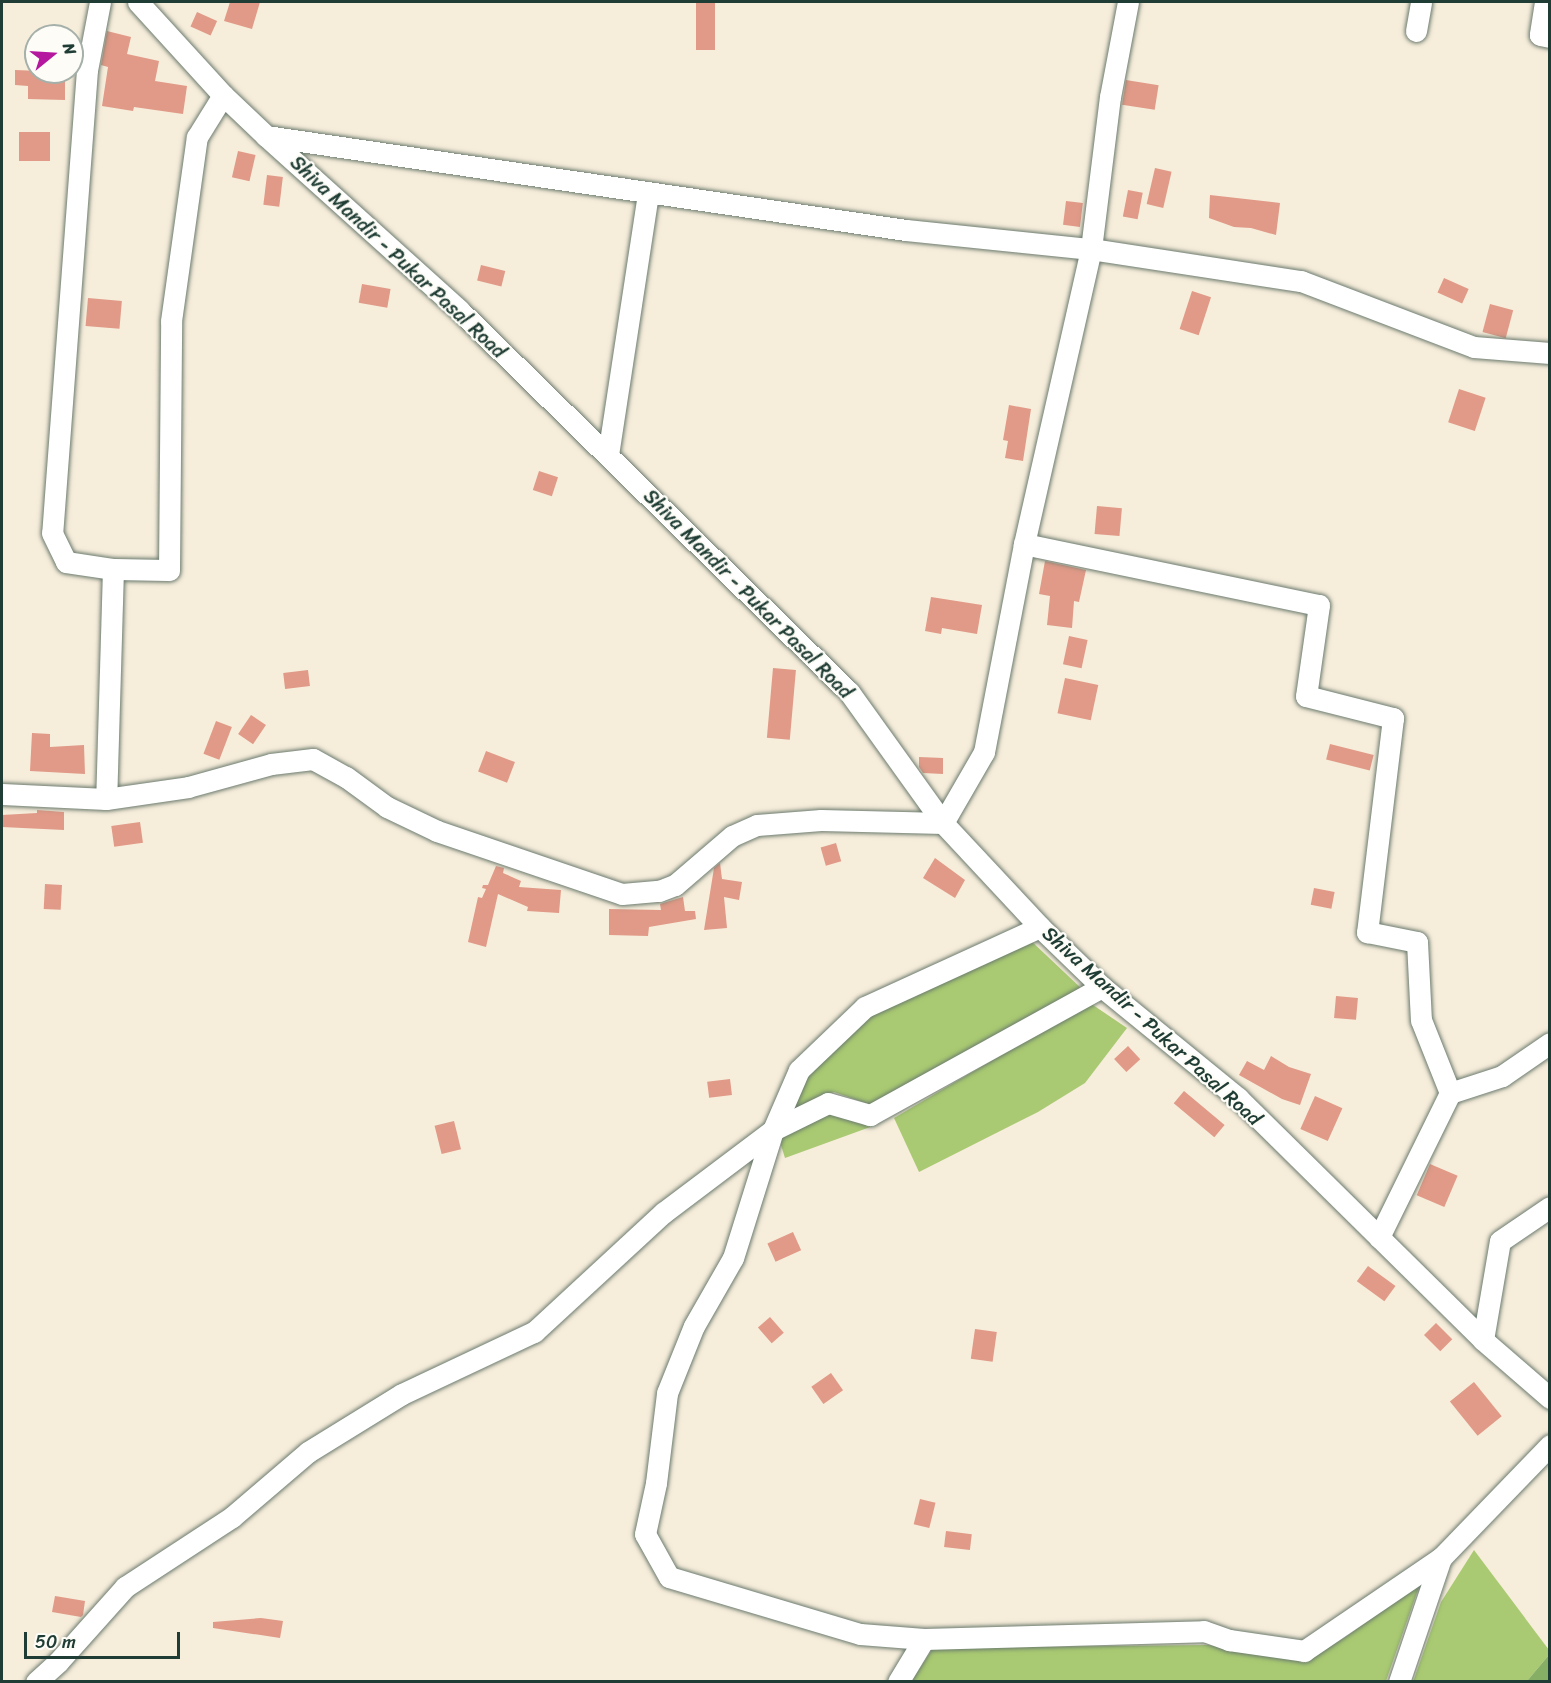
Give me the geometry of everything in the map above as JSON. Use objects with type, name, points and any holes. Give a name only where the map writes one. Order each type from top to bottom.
[{"type":"street","points":[[100,2],[87,70],[52,533],[66,562],[113,569],[169,570],[171,321],[197,137],[223,94]]},
{"type":"street","name":"Shiva Mandir - Pukar Pasal Road","points":[[138,2],[223,94],[266,136],[459,310],[849,692],[943,823],[1040,927],[1102,987],[1238,1098],[1483,1340],[1550,1398]]},
{"type":"street","points":[[2,794],[106,799],[188,787],[271,764],[314,759],[346,777],[387,807],[437,831],[622,894],[659,891],[675,885],[732,836],[757,825],[821,820],[943,823],[984,752],[1024,544],[1091,249],[1110,97],[1128,2]]},
{"type":"street","points":[[1416,31],[1420,2]]},
{"type":"street","points":[[1545,2],[1540,35],[1550,37]]},
{"type":"street","points":[[266,136],[648,194],[906,230],[1091,249],[1301,281],[1474,347],[1550,353]]},
{"type":"street","points":[[608,455],[648,194]]},
{"type":"street","points":[[1024,544],[1319,605],[1306,696],[1393,718],[1367,932],[1417,942],[1421,1020],[1450,1094]]},
{"type":"street","points":[[106,799],[113,569]]},
{"type":"street","points":[[1040,927],[864,1006],[799,1070],[773,1130],[733,1258],[694,1326],[667,1393],[656,1483],[645,1534],[669,1577],[860,1634],[924,1639],[1204,1631],[1229,1640],[1304,1651],[1441,1558],[1550,1445]]},
{"type":"street","points":[[36,1682],[58,1662],[125,1587],[232,1516],[308,1452],[402,1394],[534,1332],[663,1213],[773,1130],[828,1103],[870,1115],[1102,987]]},
{"type":"street","points":[[1378,1237],[1450,1094],[1502,1076],[1550,1043]]},
{"type":"street","points":[[1483,1340],[1500,1241],[1550,1208]]},
{"type":"street","points":[[1398,1682],[1441,1558]]},
{"type":"street","points":[[898,1682],[924,1639]]},
{"type":"green space","points":[[1028,938],[1083,990],[874,1106],[834,1092],[791,1112],[805,1075],[868,1016]]},
{"type":"green space","points":[[1090,1003],[1127,1028],[1085,1083],[1038,1112],[919,1172],[894,1118]]},
{"type":"green space","points":[[826,1112],[873,1126],[785,1158],[779,1139]]},
{"type":"green space","points":[[1474,1550],[1549,1650],[1549,1655],[1527,1681],[1413,1682],[1441,1602]]},
{"type":"green space","points":[[1420,1584],[1386,1681],[911,1682],[933,1648],[1208,1645],[1306,1660],[1344,1638]]},
{"type":"green space","points":[[1549,1655],[1549,1681],[1527,1681]]},
{"type":"building","points":[[230,2],[260,2],[252,29],[224,21]]},
{"type":"building","points":[[696,2],[715,2],[715,50],[696,50]]},
{"type":"building","points":[[197,12],[217,21],[211,36],[190,27]]},
{"type":"building","points":[[107,31],[131,37],[127,54],[159,61],[155,81],[187,86],[183,114],[134,107],[133,111],[102,106],[108,67],[101,65]]},
{"type":"building","points":[[15,70],[24,70],[24,84],[65,84],[65,100],[28,99],[28,86],[15,85]]},
{"type":"building","points":[[1126,80],[1159,85],[1155,110],[1122,105]]},
{"type":"building","points":[[19,132],[50,132],[50,161],[19,161]]},
{"type":"building","points":[[238,151],[256,155],[249,181],[232,177]]},
{"type":"building","points":[[1155,168],[1172,172],[1163,208],[1147,204]]},
{"type":"building","points":[[267,175],[283,177],[279,207],[263,205]]},
{"type":"building","points":[[1128,190],[1143,193],[1138,219],[1123,217]]},
{"type":"building","points":[[1210,195],[1280,203],[1276,235],[1251,228],[1234,227],[1209,218]]},
{"type":"building","points":[[1066,201],[1083,203],[1080,227],[1063,225]]},
{"type":"building","points":[[481,265],[505,271],[501,287],[477,281]]},
{"type":"building","points":[[1444,278],[1469,289],[1462,304],[1437,293]]},
{"type":"building","points":[[362,284],[391,289],[387,308],[359,303]]},
{"type":"building","points":[[1192,291],[1211,297],[1199,335],[1180,329]]},
{"type":"building","points":[[88,298],[122,301],[119,329],[86,326]]},
{"type":"building","points":[[1490,304],[1513,310],[1506,338],[1482,332]]},
{"type":"building","points":[[1459,389],[1486,398],[1475,431],[1448,422]]},
{"type":"building","points":[[1009,405],[1031,409],[1023,461],[1005,458],[1008,441],[1003,440]]},
{"type":"building","points":[[539,471],[558,477],[552,496],[533,490]]},
{"type":"building","points":[[1097,506],[1122,508],[1119,536],[1095,534]]},
{"type":"building","points":[[1045,561],[1086,570],[1079,602],[1074,601],[1072,628],[1047,625],[1050,596],[1039,594]]},
{"type":"building","points":[[931,597],[982,605],[977,634],[942,628],[941,634],[925,631]]},
{"type":"building","points":[[1069,636],[1088,640],[1082,668],[1063,664]]},
{"type":"building","points":[[773,668],[796,670],[790,740],[767,738]]},
{"type":"building","points":[[308,670],[310,686],[285,689],[283,673]]},
{"type":"building","points":[[1065,678],[1098,685],[1091,720],[1058,713]]},
{"type":"building","points":[[251,715],[266,725],[253,744],[238,734]]},
{"type":"building","points":[[216,721],[232,727],[219,760],[203,754]]},
{"type":"building","points":[[32,733],[50,734],[50,747],[84,745],[85,774],[30,771]]},
{"type":"building","points":[[1330,744],[1374,755],[1370,770],[1326,760]]},
{"type":"building","points":[[486,751],[515,762],[507,783],[478,772]]},
{"type":"building","points":[[919,757],[943,758],[943,774],[923,773],[919,767]]},
{"type":"building","points":[[37,810],[64,812],[64,830],[2,827],[2,815],[37,813]]},
{"type":"building","points":[[140,822],[143,843],[114,847],[111,826]]},
{"type":"building","points":[[836,843],[841,861],[826,866],[821,847]]},
{"type":"building","points":[[935,858],[965,880],[955,898],[923,878]]},
{"type":"building","points":[[720,863],[722,879],[742,882],[739,900],[724,897],[727,928],[704,930],[714,868]]},
{"type":"building","points":[[496,866],[504,868],[503,873],[521,881],[519,887],[561,890],[559,913],[527,911],[528,907],[498,894],[486,947],[468,942],[478,897],[482,898],[486,889],[482,888],[483,885],[488,885]]},
{"type":"building","points":[[45,884],[62,885],[61,910],[44,909]]},
{"type":"building","points":[[1314,888],[1335,892],[1331,909],[1311,905]]},
{"type":"building","points":[[683,897],[685,911],[695,911],[696,919],[649,927],[648,936],[609,935],[609,909],[661,910],[660,904]]},
{"type":"building","points":[[1336,996],[1358,998],[1356,1020],[1334,1018]]},
{"type":"building","points":[[1128,1046],[1140,1059],[1126,1072],[1114,1059]]},
{"type":"building","points":[[1271,1056],[1289,1067],[1311,1074],[1300,1105],[1282,1099],[1239,1075],[1247,1061],[1264,1070]]},
{"type":"building","points":[[730,1079],[732,1095],[709,1098],[707,1082]]},
{"type":"building","points":[[1184,1091],[1225,1125],[1214,1137],[1174,1103]]},
{"type":"building","points":[[1315,1096],[1342,1108],[1328,1141],[1300,1129]]},
{"type":"building","points":[[454,1121],[461,1149],[442,1154],[435,1126]]},
{"type":"building","points":[[1430,1164],[1458,1176],[1444,1207],[1417,1195]]},
{"type":"building","points":[[793,1232],[801,1250],[776,1262],[767,1243]]},
{"type":"building","points":[[1368,1266],[1396,1286],[1384,1301],[1357,1281]]},
{"type":"building","points":[[770,1317],[784,1333],[772,1343],[758,1327]]},
{"type":"building","points":[[1436,1323],[1452,1339],[1440,1351],[1424,1335]]},
{"type":"building","points":[[975,1329],[997,1332],[993,1362],[971,1359]]},
{"type":"building","points":[[831,1373],[843,1390],[823,1404],[811,1387]]},
{"type":"building","points":[[1474,1382],[1502,1416],[1478,1436],[1450,1402]]},
{"type":"building","points":[[920,1499],[936,1503],[929,1528],[914,1524]]},
{"type":"building","points":[[946,1531],[972,1534],[970,1550],[944,1547]]},
{"type":"building","points":[[55,1596],[85,1601],[83,1615],[81,1617],[52,1612]]},
{"type":"building","points":[[261,1618],[283,1621],[280,1638],[213,1628],[213,1622]]}]
